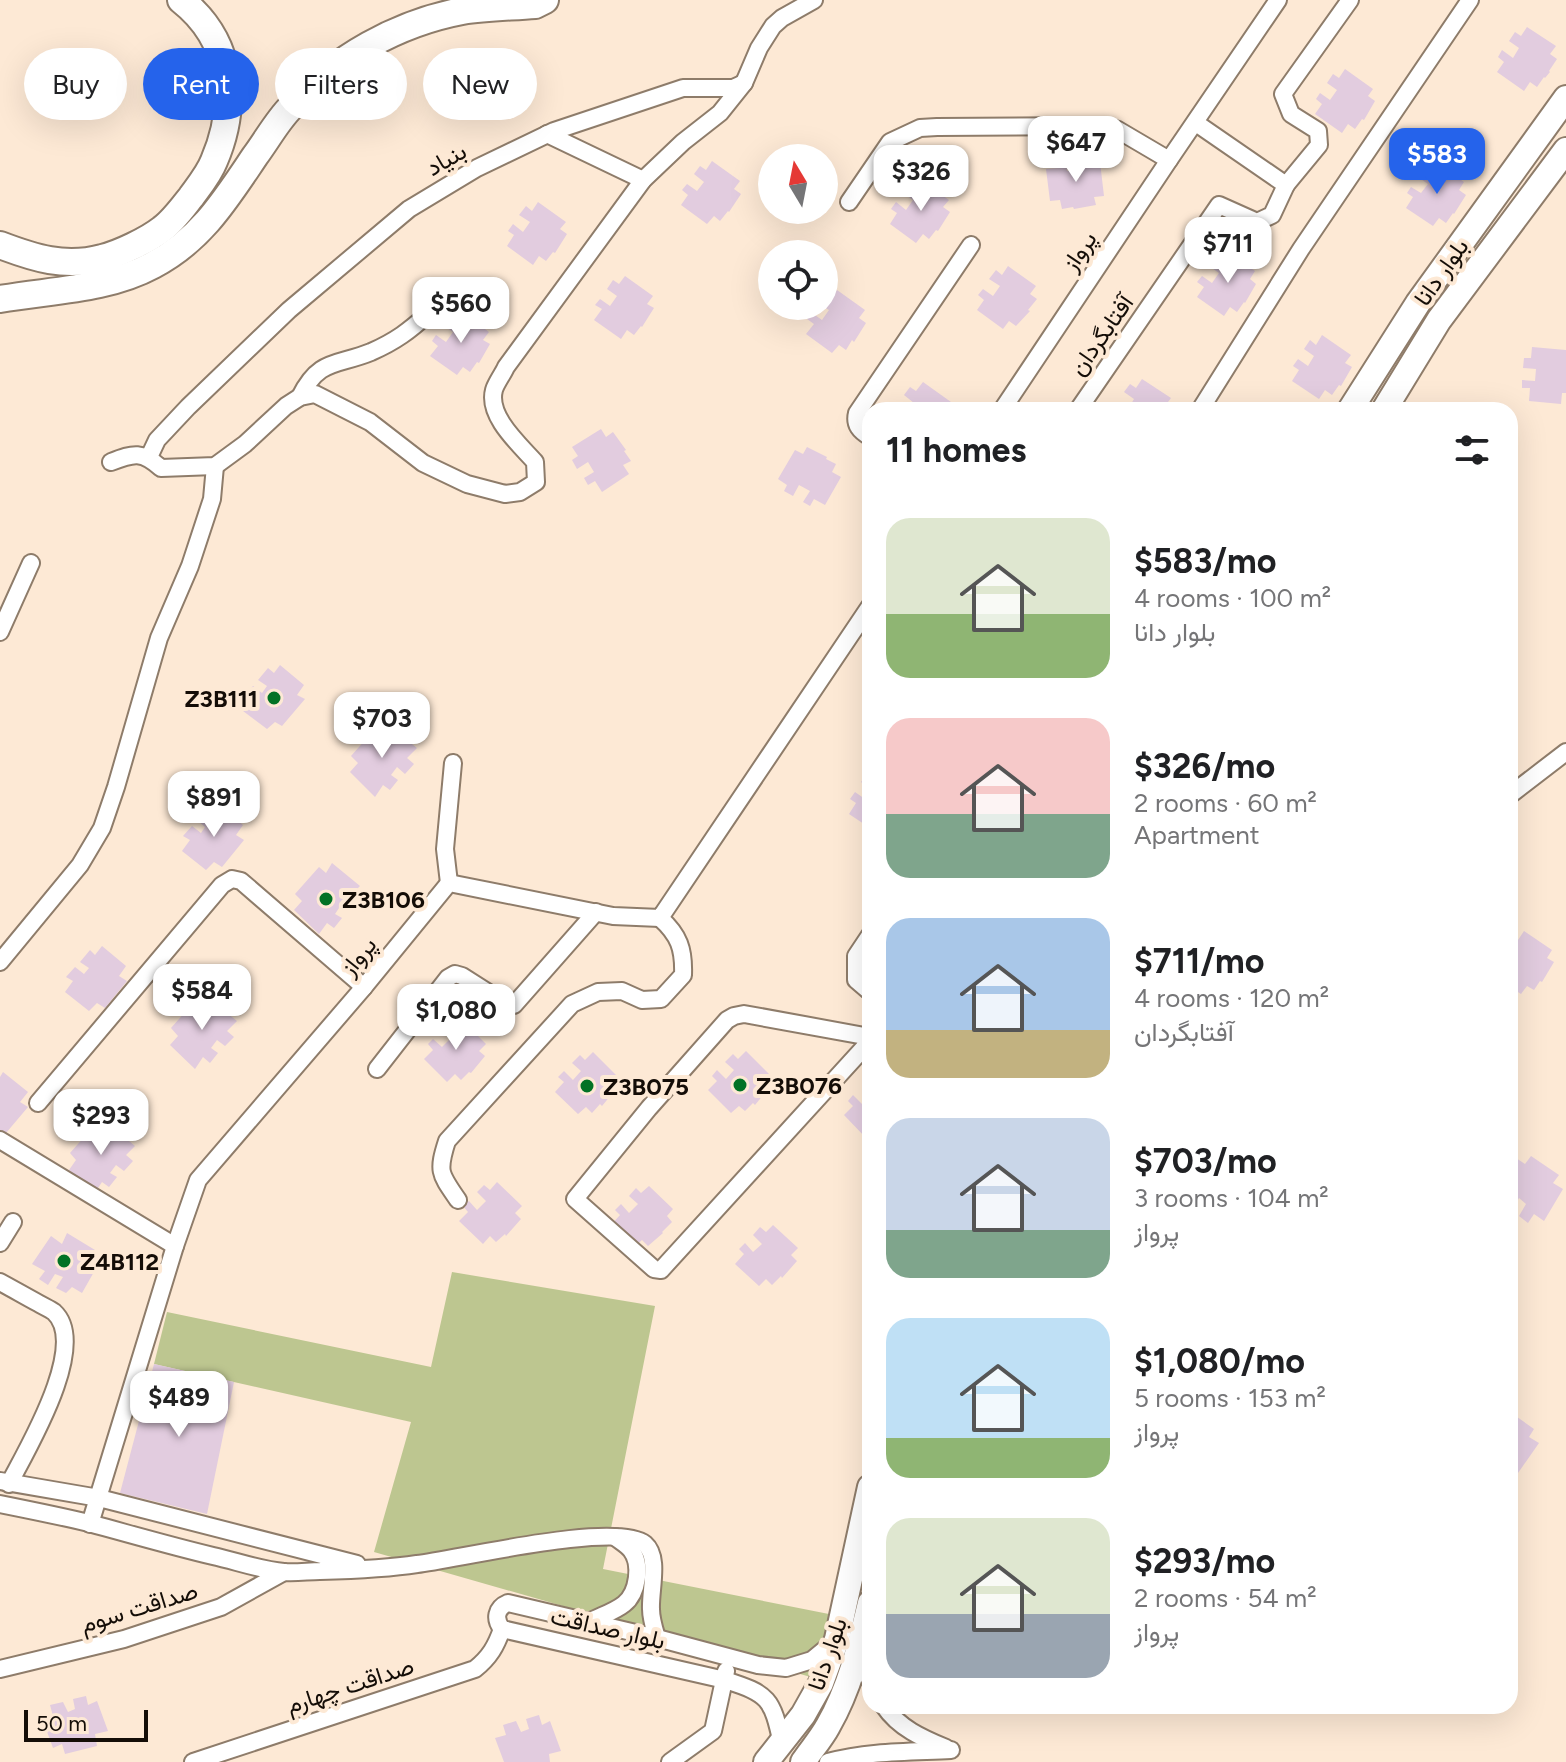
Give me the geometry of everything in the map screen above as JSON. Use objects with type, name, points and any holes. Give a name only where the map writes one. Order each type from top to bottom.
[{"type":"main road","points":[[0,245],[37,259],[66,262],[101,258],[163,229],[192,195],[213,164],[224,133],[229,84],[223,58],[210,32],[196,12],[181,0]]},
{"type":"main road","points":[[0,299],[81,288],[123,278],[153,265],[185,244],[225,202],[288,109],[318,79],[376,41],[413,24],[464,11],[535,5],[545,0]]},
{"type":"street","points":[[111,462],[131,454],[149,457],[161,468],[215,466],[245,444],[286,406],[300,397],[315,394],[370,422],[423,463],[467,484],[505,494],[520,492],[536,482],[535,462],[509,433],[495,411],[493,391],[506,367],[643,180],[683,142],[720,113],[744,83],[759,48],[773,26],[814,0]]},
{"type":"street","name":"پرواز","points":[[1007,402],[1278,0]]},
{"type":"street","name":"آفتابگردان","points":[[1084,402],[1219,205],[1257,222],[1272,215],[1286,185],[1319,145],[1318,131],[1291,114],[1283,94],[1350,0]]},
{"type":"street","points":[[1205,402],[1301,249],[1470,0]]},
{"type":"street","name":"بنیاد","points":[[149,457],[157,440],[188,407],[289,310],[409,209],[477,168],[547,134],[683,88],[733,88],[744,83]]},
{"type":"street","name":"بلوار دانا","points":[[1355,402],[1418,303],[1566,98]]},
{"type":"street","points":[[1196,123],[1286,185]]},
{"type":"street","points":[[849,202],[890,142],[920,128],[1103,126],[1118,130],[1169,160]]},
{"type":"street","points":[[547,134],[643,180]]},
{"type":"street","name":"بلوار دانا","points":[[1389,402],[1439,320],[1566,150]]},
{"type":"street","points":[[864,402],[971,245]]},
{"type":"street","points":[[300,397],[306,383],[319,369],[369,353],[403,336],[429,313]]},
{"type":"street","points":[[862,406],[855,419],[862,430]]},
{"type":"street","points":[[0,962],[80,865],[102,828],[159,638],[190,566],[212,499],[215,466]]},
{"type":"street","points":[[0,632],[31,563]]},
{"type":"street","points":[[660,918],[862,618]]},
{"type":"street","points":[[1518,789],[1566,752]]},
{"type":"street","points":[[453,763],[445,849],[449,883],[613,916],[660,918],[673,930],[684,955],[683,975],[661,999],[642,1000],[622,991],[598,992],[572,1004],[447,1141],[441,1160],[442,1177],[458,1200]]},
{"type":"street","points":[[38,1103],[222,885],[232,879],[241,881],[364,987]]},
{"type":"street","name":"پرواز","points":[[90,1524],[198,1180],[449,883]]},
{"type":"street","points":[[377,1069],[448,978],[455,974],[462,976],[506,1004],[514,1005],[596,912]]},
{"type":"street","points":[[862,947],[856,956],[856,980],[862,985]]},
{"type":"street","points":[[862,1037],[744,1014],[734,1016],[727,1020],[649,1108],[575,1199],[654,1269],[661,1270],[862,1048]]},
{"type":"street","points":[[0,1140],[175,1246]]},
{"type":"street","points":[[0,1243],[13,1222]]},
{"type":"street","points":[[0,1282],[54,1313],[61,1323],[64,1348],[47,1410],[5,1482]]},
{"type":"street","name":"بلوار صداقت","points":[[5,1482],[99,1498],[378,1569]]},
{"type":"street","name":"بلوار صداقت","points":[[0,1504],[284,1572],[378,1569],[587,1537],[634,1539],[646,1545],[652,1555],[651,1610],[657,1638]]},
{"type":"street","name":"بلوار دانا","points":[[774,1753],[803,1715],[821,1683],[837,1639],[862,1524]]},
{"type":"street","name":"بلوار صداقت","points":[[589,1622],[625,1604],[634,1591],[637,1574],[635,1558],[630,1548],[614,1536]]},
{"type":"street","name":"صداقت سوم","points":[[0,1669],[124,1639],[221,1607],[284,1572]]},
{"type":"street","name":"بلوار صداقت","points":[[774,1753],[776,1717],[770,1702],[755,1689],[502,1629],[496,1617],[499,1609],[508,1603],[727,1658],[786,1668],[812,1660],[837,1639]]},
{"type":"street","name":"صداقت چهارم","points":[[193,1762],[475,1669],[487,1660],[502,1629]]},
{"type":"street","name":"بلوار دانا","points":[[803,1762],[827,1728],[838,1705],[862,1637]]},
{"type":"street","points":[[858,1654],[862,1663]]},
{"type":"street","points":[[670,1762],[713,1731],[727,1658]]},
{"type":"street","points":[[828,1762],[887,1752],[951,1750],[914,1734],[889,1714]]},
{"type":"green space","points":[[452,1272],[655,1306],[603,1569],[844,1617],[828,1682],[374,1552],[411,1422],[154,1364],[167,1312],[431,1367]]},
{"type":"building","points":[[1527,27],[1556,46],[1550,54],[1557,59],[1537,87],[1530,82],[1524,91],[1497,72],[1504,62],[1498,57],[1502,50],[1513,58],[1519,48],[1509,41],[1515,32],[1521,36]]},
{"type":"building","points":[[1345,69],[1373,89],[1368,96],[1375,101],[1355,129],[1348,124],[1342,133],[1315,114],[1322,104],[1316,99],[1320,93],[1330,100],[1337,90],[1327,83],[1333,74],[1339,78]]},
{"type":"building","points":[[1088,156],[1089,163],[1100,162],[1104,196],[1094,197],[1096,205],[1062,209],[1060,200],[1050,201],[1046,169],[1059,168],[1058,160],[1066,159],[1067,171],[1079,170],[1078,157]]},
{"type":"building","points":[[712,161],[740,181],[734,189],[741,194],[720,221],[714,216],[707,224],[681,205],[688,195],[682,190],[687,184],[697,191],[704,182],[694,174],[700,166],[706,170]]},
{"type":"building","points":[[1436,163],[1464,182],[1459,190],[1466,195],[1446,223],[1439,218],[1433,226],[1406,208],[1413,197],[1407,193],[1411,187],[1421,193],[1428,184],[1418,177],[1424,168],[1430,172]]},
{"type":"building","points":[[921,180],[949,200],[943,207],[950,212],[938,231],[929,239],[923,234],[916,243],[890,224],[897,213],[891,209],[896,202],[906,210],[913,200],[903,193],[909,184],[915,189]]},
{"type":"building","points":[[538,202],[566,222],[560,229],[567,234],[555,253],[546,261],[539,256],[533,265],[507,246],[514,235],[508,231],[513,224],[523,232],[530,222],[519,215],[526,206],[532,211]]},
{"type":"building","points":[[1227,252],[1255,271],[1250,279],[1256,284],[1237,312],[1230,307],[1224,316],[1197,297],[1204,287],[1197,282],[1202,276],[1212,283],[1219,273],[1209,266],[1215,257],[1221,261]]},
{"type":"building","points":[[1008,266],[1036,286],[1030,294],[1037,299],[1016,326],[1009,321],[1003,329],[977,310],[984,300],[978,295],[983,289],[993,296],[1000,286],[989,279],[996,270],[1002,275]]},
{"type":"building","points":[[625,276],[653,296],[647,304],[654,308],[634,335],[627,330],[621,339],[594,320],[602,309],[595,305],[600,299],[610,306],[617,296],[607,289],[613,280],[619,284]]},
{"type":"building","points":[[838,291],[865,310],[859,318],[866,323],[846,350],[839,345],[832,353],[806,334],[814,324],[808,320],[838,320]]},
{"type":"building","points":[[462,312],[489,332],[483,340],[490,344],[470,372],[463,367],[457,375],[430,356],[438,346],[432,341],[436,335],[446,342],[453,332],[443,325],[449,316],[455,321]]},
{"type":"building","points":[[1322,335],[1351,355],[1345,363],[1352,367],[1332,395],[1325,390],[1319,399],[1292,381],[1299,370],[1293,366],[1298,359],[1308,366],[1314,356],[1304,349],[1310,340],[1316,345]]},
{"type":"building","points":[[1532,347],[1566,350],[1566,393],[1562,393],[1561,404],[1529,401],[1530,388],[1522,388],[1522,380],[1535,381],[1536,369],[1523,368],[1524,358],[1531,358]]},
{"type":"building","points":[[1142,379],[1171,398],[1168,402],[1132,402],[1134,399],[1124,392],[1130,384],[1136,388]]},
{"type":"building","points":[[923,382],[951,402],[913,402],[904,395],[910,387],[916,391]]},
{"type":"building","points":[[601,429],[606,437],[613,432],[631,461],[623,465],[629,474],[602,492],[595,481],[588,485],[584,478],[594,472],[588,462],[577,469],[572,460],[578,456],[572,447]]},
{"type":"building","points":[[807,447],[836,464],[832,472],[841,477],[825,505],[814,499],[810,506],[803,502],[810,491],[799,485],[793,496],[784,491],[787,485],[778,479],[795,450],[803,454]]},
{"type":"building","name":"Z3B111","points":[[280,665],[304,685],[297,695],[305,699],[282,726],[275,722],[267,729],[243,711],[250,700],[244,696],[253,686],[262,693],[267,686],[258,680],[268,668],[274,673]]},
{"type":"building","points":[[388,725],[417,748],[407,758],[414,764],[405,774],[397,767],[391,775],[398,780],[390,790],[383,785],[375,797],[350,772],[358,763],[351,756],[375,729],[383,735]]},
{"type":"building","points":[[855,792],[862,797],[862,823],[849,814],[856,803],[850,799]]},
{"type":"building","points":[[219,805],[243,825],[236,835],[244,840],[222,867],[214,862],[206,870],[182,851],[190,840],[183,836],[192,826],[201,833],[205,827],[197,820],[207,809],[213,814]]},
{"type":"building","name":"Z3B106","points":[[332,863],[360,886],[350,896],[357,902],[349,911],[341,905],[335,914],[342,918],[334,928],[327,923],[319,934],[294,910],[302,901],[295,894],[319,867],[326,873]]},
{"type":"building","points":[[1524,931],[1552,950],[1547,958],[1554,962],[1534,990],[1527,986],[1521,994],[1518,992],[1518,940]]},
{"type":"building","points":[[102,946],[126,966],[119,976],[127,981],[105,1008],[97,1003],[89,1011],[65,992],[73,981],[66,977],[75,967],[84,974],[89,968],[80,962],[90,950],[95,955]]},
{"type":"building","points":[[208,998],[237,1021],[227,1031],[234,1037],[225,1046],[217,1040],[211,1048],[218,1053],[210,1063],[203,1057],[195,1069],[170,1045],[178,1036],[171,1028],[195,1001],[203,1007]]},
{"type":"building","points":[[462,1020],[486,1044],[479,1051],[485,1056],[461,1080],[455,1074],[447,1082],[424,1059],[433,1050],[428,1044],[433,1039],[442,1047],[450,1039],[441,1030],[449,1022],[454,1028]]},
{"type":"building","name":"Z3B076","points":[[746,1051],[770,1075],[763,1082],[769,1088],[755,1105],[753,1103],[745,1111],[739,1106],[731,1113],[708,1090],[717,1081],[712,1076],[717,1070],[726,1079],[734,1070],[725,1062],[733,1054],[738,1059]]},
{"type":"building","name":"Z3B075","points":[[593,1052],[617,1076],[610,1083],[616,1089],[592,1113],[586,1107],[578,1114],[555,1092],[564,1082],[558,1077],[564,1071],[573,1080],[581,1071],[572,1063],[580,1055],[585,1060]]},
{"type":"building","points":[[3,1072],[28,1092],[20,1102],[28,1107],[6,1133],[0,1130],[0,1077]]},
{"type":"building","points":[[853,1095],[862,1104],[862,1134],[844,1115],[853,1106],[848,1101]]},
{"type":"building","points":[[106,1122],[135,1146],[126,1155],[133,1161],[124,1171],[116,1165],[110,1173],[117,1177],[109,1187],[102,1182],[94,1194],[69,1170],[76,1160],[70,1153],[94,1126],[101,1132]]},
{"type":"building","points":[[1531,1156],[1559,1175],[1553,1183],[1563,1189],[1544,1221],[1534,1214],[1528,1223],[1519,1216],[1526,1204],[1518,1200],[1518,1159],[1525,1164]]},
{"type":"building","points":[[497,1182],[522,1206],[515,1213],[521,1219],[506,1236],[496,1242],[490,1236],[483,1244],[459,1221],[468,1212],[463,1206],[469,1201],[477,1210],[486,1201],[477,1192],[484,1185],[490,1190]]},
{"type":"building","points":[[649,1186],[673,1209],[667,1216],[672,1222],[648,1246],[642,1240],[634,1247],[611,1225],[620,1215],[615,1210],[621,1204],[629,1213],[638,1204],[629,1196],[636,1188],[641,1193]]},
{"type":"building","points":[[773,1225],[798,1248],[791,1255],[797,1261],[772,1285],[766,1279],[759,1286],[735,1264],[744,1254],[739,1249],[745,1243],[753,1252],[762,1244],[753,1235],[760,1227],[766,1232]]},
{"type":"building","name":"Z4B112","points":[[67,1233],[95,1250],[90,1259],[99,1263],[82,1293],[72,1287],[66,1293],[56,1288],[63,1277],[55,1274],[48,1285],[39,1279],[45,1271],[32,1264],[51,1236],[62,1244]]},
{"type":"building","points":[[154,1364],[234,1382],[207,1514],[120,1493]]},
{"type":"building","points":[[1518,1418],[1534,1429],[1529,1437],[1539,1443],[1518,1473]]},
{"type":"building","points":[[86,1696],[88,1705],[97,1701],[108,1731],[95,1734],[97,1746],[65,1754],[62,1744],[53,1748],[42,1718],[53,1716],[50,1705],[63,1702],[68,1712],[75,1709],[73,1699]]},
{"type":"building","points":[[539,1715],[542,1725],[550,1721],[561,1751],[549,1754],[550,1762],[504,1762],[495,1738],[506,1735],[503,1725],[516,1721],[521,1732],[529,1729],[526,1719]]},
{"type":"place","name":"Z3B111","points":[[274,698]]},
{"type":"place","name":"Z3B106","points":[[326,899]]},
{"type":"place","name":"Z3B076","points":[[740,1085]]},
{"type":"place","name":"Z3B075","points":[[587,1086]]},
{"type":"place","name":"Z4B112","points":[[64,1261]]}]
